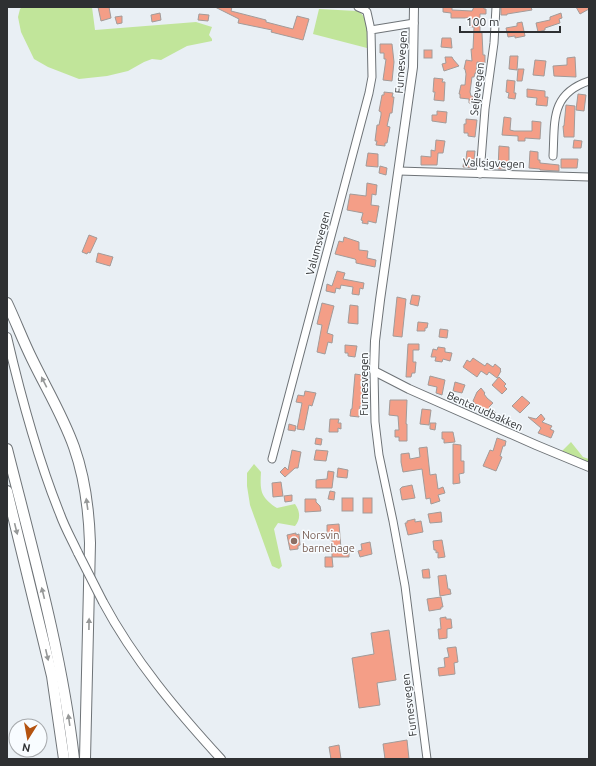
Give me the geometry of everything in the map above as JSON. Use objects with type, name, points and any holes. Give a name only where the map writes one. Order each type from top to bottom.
[{"type":"highway","points":[[7,303],[25,344],[59,411],[74,446],[86,493],[90,543],[85,759]]},
{"type":"highway","points":[[7,449],[58,658],[69,719],[74,759]]},
{"type":"highway","points":[[7,491],[52,676],[64,759]]},
{"type":"main road","name":"Furnesvegen","points":[[374,371],[378,319],[414,67],[414,7]]},
{"type":"main road","points":[[7,337],[25,409],[48,484],[60,516],[78,554],[103,602],[128,645],[190,726],[221,759]]},
{"type":"main road","name":"Benterudbakken","points":[[374,371],[423,395],[530,443],[589,467]]},
{"type":"street","name":"Valumsvegen","points":[[272,460],[369,93],[372,77],[371,30],[367,12],[358,7]]},
{"type":"street","name":"Seljevegen","points":[[480,174],[485,109],[494,43],[496,7]]},
{"type":"street","points":[[371,30],[414,23]]},
{"type":"street","points":[[553,156],[555,116],[561,99],[570,89],[589,81]]},
{"type":"street","name":"Vallsigvegen","points":[[398,171],[589,177]]},
{"type":"street","name":"Furnesvegen","points":[[374,371],[375,422],[379,456],[393,521],[404,586],[427,759]]},
{"type":"green space","points":[[22,7],[92,7],[95,30],[196,22],[212,27],[209,35],[212,41],[187,46],[161,60],[152,59],[128,71],[107,76],[79,79],[48,67],[34,59],[21,32],[18,17]]},
{"type":"green space","points":[[319,9],[357,11],[361,14],[364,17],[367,27],[367,48],[313,34]]},
{"type":"green space","points":[[571,442],[583,457],[589,459],[589,463],[561,452]]},
{"type":"green space","points":[[254,464],[261,472],[261,488],[264,497],[277,508],[295,504],[299,512],[299,518],[295,526],[278,523],[274,529],[282,566],[279,569],[272,566],[250,505],[247,486],[247,473]]},
{"type":"building","points":[[98,7],[109,7],[111,18],[101,21]]},
{"type":"building","points":[[215,7],[232,7],[231,11],[293,29],[297,16],[309,19],[303,40],[271,32],[272,30],[238,23],[239,19]]},
{"type":"building","points":[[443,7],[452,7],[452,10],[472,11],[474,7],[484,7],[484,9],[486,9],[486,14],[480,14],[480,32],[482,33],[485,63],[477,62],[476,73],[474,77],[472,77],[470,92],[471,96],[479,97],[478,104],[469,103],[469,99],[460,98],[459,94],[461,85],[465,85],[466,74],[464,69],[466,60],[472,61],[471,49],[473,49],[474,27],[470,27],[470,18],[451,18],[451,13],[443,12]]},
{"type":"building","points":[[501,7],[531,7],[532,10],[501,15]]},
{"type":"building","points":[[576,7],[589,7],[589,9],[580,14]]},
{"type":"building","points":[[160,13],[161,20],[152,22],[151,15]]},
{"type":"building","points":[[561,13],[562,18],[559,19],[560,23],[538,32],[536,23],[550,20],[550,17]]},
{"type":"building","points":[[199,14],[209,15],[208,21],[198,20]]},
{"type":"building","points":[[122,16],[122,23],[117,24],[115,17]]},
{"type":"building","points":[[522,22],[525,36],[515,38],[515,36],[508,37],[506,28],[517,26],[517,23]]},
{"type":"building","points":[[442,38],[451,38],[452,48],[441,47]]},
{"type":"building","points":[[380,44],[392,44],[394,62],[392,81],[383,80],[386,59],[384,59],[384,53],[380,53]]},
{"type":"building","points":[[424,50],[432,50],[432,58],[424,58]]},
{"type":"building","points":[[510,56],[518,56],[517,70],[509,69]]},
{"type":"building","points":[[445,57],[452,57],[459,66],[444,71],[442,64],[446,63]]},
{"type":"building","points":[[575,57],[576,77],[554,76],[553,66],[567,65],[567,58]]},
{"type":"building","points":[[535,60],[546,61],[544,76],[533,75]]},
{"type":"building","points":[[518,69],[524,69],[522,81],[517,81]]},
{"type":"building","points":[[434,78],[443,79],[442,82],[445,82],[444,101],[434,100]]},
{"type":"building","points":[[507,80],[515,81],[515,99],[508,98],[509,93],[506,92]]},
{"type":"building","points":[[527,89],[545,91],[545,97],[548,97],[547,106],[536,105],[537,98],[527,97]]},
{"type":"building","points":[[384,92],[393,93],[392,97],[394,97],[392,113],[390,113],[387,126],[390,127],[385,146],[376,145],[377,141],[375,141],[377,125],[379,125],[381,115],[381,112],[379,111]]},
{"type":"building","points":[[578,94],[586,95],[584,111],[576,110]]},
{"type":"building","points":[[566,105],[575,106],[574,137],[564,137],[563,126]]},
{"type":"building","points":[[437,111],[447,112],[446,123],[432,121],[432,115],[437,115]]},
{"type":"building","points":[[504,117],[511,118],[510,130],[514,131],[532,131],[532,121],[541,122],[540,139],[525,138],[525,141],[518,141],[518,136],[502,135]]},
{"type":"building","points":[[466,119],[477,120],[475,137],[468,136],[468,133],[464,133],[464,124],[466,124]]},
{"type":"building","points":[[436,140],[445,141],[443,153],[438,153],[437,165],[421,165],[421,156],[431,157],[431,150],[435,151]]},
{"type":"building","points":[[574,140],[582,141],[581,148],[573,148]]},
{"type":"building","points":[[499,146],[509,147],[509,169],[498,169]]},
{"type":"building","points":[[467,151],[475,151],[473,168],[463,167]]},
{"type":"building","points":[[530,151],[538,152],[538,160],[540,160],[540,163],[559,165],[559,171],[529,168]]},
{"type":"building","points":[[368,153],[378,154],[378,167],[366,166]]},
{"type":"building","points":[[561,159],[578,159],[577,168],[561,168]]},
{"type":"building","points":[[380,166],[387,168],[386,175],[379,173]]},
{"type":"building","points":[[367,183],[377,185],[376,195],[372,194],[371,205],[379,206],[376,223],[368,221],[368,224],[362,223],[363,221],[361,220],[363,213],[347,210],[350,194],[366,196]]},
{"type":"building","points":[[89,235],[97,238],[90,253],[88,252],[87,254],[82,252]]},
{"type":"building","points":[[344,237],[359,242],[359,250],[368,251],[367,258],[376,260],[375,267],[356,263],[355,259],[335,254],[339,241],[343,242]]},
{"type":"building","points":[[98,253],[113,257],[110,266],[96,262]]},
{"type":"building","points":[[337,271],[345,273],[343,279],[364,283],[363,289],[360,288],[359,295],[352,294],[353,287],[341,285],[340,289],[336,288],[335,293],[326,291],[327,284],[332,286]]},
{"type":"building","points":[[412,295],[420,296],[418,306],[410,304]]},
{"type":"building","points":[[397,297],[406,299],[402,337],[393,336]]},
{"type":"building","points":[[322,303],[334,306],[327,333],[333,335],[332,343],[328,342],[325,354],[317,352],[322,325],[317,324]]},
{"type":"building","points":[[350,305],[358,306],[358,324],[348,323]]},
{"type":"building","points":[[418,322],[428,323],[425,331],[417,331]]},
{"type":"building","points":[[440,329],[448,330],[447,338],[439,337]]},
{"type":"building","points":[[408,344],[419,344],[419,350],[413,350],[413,362],[416,362],[415,373],[412,373],[411,377],[406,377]]},
{"type":"building","points":[[345,345],[357,346],[355,357],[348,356],[348,353],[345,353]]},
{"type":"building","points":[[438,347],[445,348],[445,352],[452,353],[450,361],[443,359],[442,362],[435,361],[436,357],[431,357],[433,349],[437,350]]},
{"type":"building","points":[[473,358],[485,366],[487,363],[493,367],[495,364],[501,369],[497,378],[489,372],[487,375],[481,371],[477,377],[463,367],[467,360],[470,362]]},
{"type":"building","points":[[355,374],[362,375],[361,385],[364,386],[362,406],[360,406],[359,417],[350,416]]},
{"type":"building","points":[[430,376],[445,380],[442,395],[436,393],[437,387],[428,385]]},
{"type":"building","points":[[499,377],[506,384],[504,386],[507,389],[502,394],[492,385]]},
{"type":"building","points":[[455,382],[465,385],[462,393],[453,391]]},
{"type":"building","points":[[481,388],[487,398],[493,403],[489,407],[496,413],[491,418],[479,405],[477,406],[473,401],[477,392]]},
{"type":"building","points":[[305,391],[316,393],[312,406],[309,405],[304,430],[297,429],[302,403],[296,402],[298,395],[304,396]]},
{"type":"building","points":[[522,396],[530,403],[520,413],[512,406]]},
{"type":"building","points":[[390,400],[407,400],[407,441],[399,441],[399,437],[395,437],[395,430],[399,430],[398,416],[389,415]]},
{"type":"building","points":[[422,409],[431,410],[429,425],[420,424]]},
{"type":"building","points":[[541,414],[545,419],[542,422],[552,426],[550,429],[554,431],[551,438],[538,433],[541,428],[528,417],[536,419]]},
{"type":"building","points":[[330,419],[339,419],[338,423],[341,423],[341,429],[338,428],[338,432],[329,432]]},
{"type":"building","points":[[430,423],[436,423],[435,430],[430,429]]},
{"type":"building","points":[[289,424],[296,426],[295,431],[288,430]]},
{"type":"building","points":[[442,432],[453,432],[455,442],[444,443],[444,439],[442,439]]},
{"type":"building","points":[[316,438],[322,439],[321,445],[315,444]]},
{"type":"building","points":[[497,438],[506,441],[500,456],[502,457],[496,471],[483,466],[490,450],[493,451]]},
{"type":"building","points":[[453,444],[461,445],[461,461],[464,461],[464,473],[459,474],[460,483],[453,484]]},
{"type":"building","points":[[427,447],[430,475],[436,474],[438,489],[443,487],[445,493],[438,495],[440,501],[431,504],[430,498],[426,499],[422,469],[403,472],[401,462],[401,454],[409,453],[410,459],[420,457],[419,448]]},
{"type":"building","points":[[292,450],[301,452],[298,468],[295,468],[285,477],[280,472],[285,467],[288,470]]},
{"type":"building","points":[[316,450],[328,451],[326,461],[314,460]]},
{"type":"building","points":[[338,468],[348,470],[347,478],[337,477]]},
{"type":"building","points":[[328,471],[334,472],[332,488],[316,488],[316,480],[327,479]]},
{"type":"building","points":[[281,482],[283,496],[273,497],[272,483]]},
{"type":"building","points":[[412,485],[415,498],[402,500],[400,489],[402,487]]},
{"type":"building","points":[[330,491],[335,492],[334,500],[328,499]]},
{"type":"building","points":[[292,495],[292,501],[285,502],[284,496]]},
{"type":"building","points":[[342,498],[353,498],[353,511],[342,511]]},
{"type":"building","points":[[363,498],[372,498],[372,513],[363,513]]},
{"type":"building","points":[[305,499],[316,499],[321,511],[305,512]]},
{"type":"building","points":[[441,512],[442,522],[430,523],[428,514]]},
{"type":"building","points":[[415,519],[415,522],[421,521],[423,532],[408,535],[405,523]]},
{"type":"building","points":[[339,524],[341,549],[349,548],[349,557],[332,557],[332,540],[327,539],[327,525]]},
{"type":"building","points":[[296,533],[296,535],[299,534],[300,545],[298,546],[298,549],[290,550],[287,535]]},
{"type":"building","points":[[442,540],[445,557],[438,558],[438,552],[436,553],[436,550],[434,550],[433,541]]},
{"type":"building","points":[[370,542],[372,554],[360,557],[358,551],[362,550],[361,544]]},
{"type":"building","points":[[325,557],[332,557],[333,567],[325,567]]},
{"type":"building","points":[[429,569],[430,578],[423,578],[422,570]]},
{"type":"building","points":[[446,575],[448,589],[450,589],[451,594],[440,596],[438,576]]},
{"type":"building","points":[[441,597],[443,607],[441,607],[441,609],[429,611],[427,599]]},
{"type":"building","points":[[446,617],[446,619],[451,619],[452,628],[447,629],[447,638],[439,639],[438,629],[441,629],[440,618]]},
{"type":"building","points":[[389,630],[396,680],[377,683],[380,705],[359,708],[352,658],[374,654],[371,633]]},
{"type":"building","points":[[456,647],[458,662],[454,663],[455,674],[439,676],[438,668],[445,667],[444,658],[449,657],[447,648]]},
{"type":"building","points":[[407,740],[409,759],[385,759],[383,744]]},
{"type":"building","points":[[339,745],[341,759],[331,759],[329,747]]},
{"type":"place","name":"Norsvin barnehage","points":[[294,541]]}]
